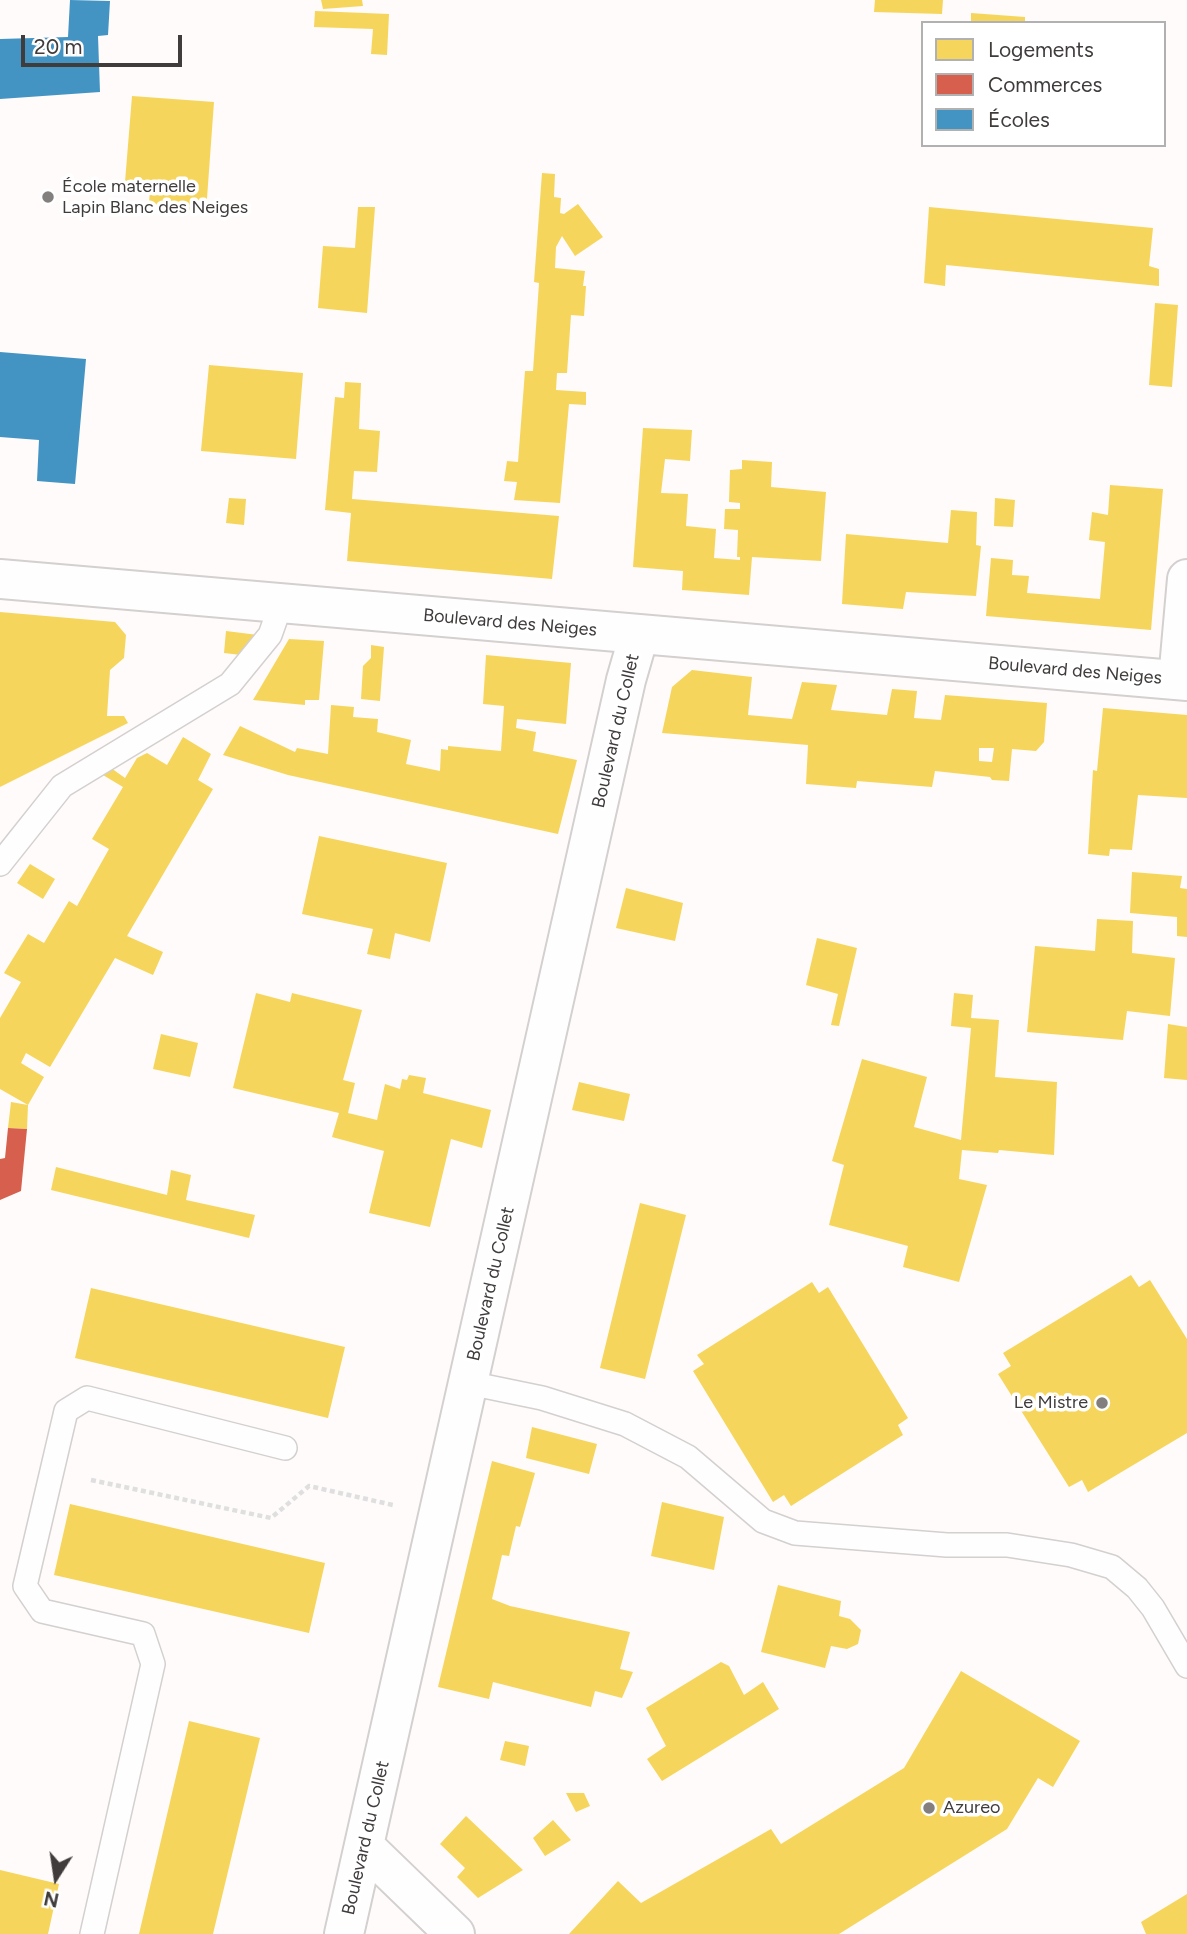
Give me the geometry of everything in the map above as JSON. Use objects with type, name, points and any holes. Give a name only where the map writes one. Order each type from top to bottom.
[{"type":"street","name":"Boulevard des Neiges","points":[[0,579],[1182,680]]},
{"type":"street","points":[[1182,680],[1187,579]]},
{"type":"street","name":"Boulevard du Collet","points":[[344,1934],[626,680],[639,635]]},
{"type":"street","points":[[365,1847],[455,1934]]},
{"type":"lane","points":[[0,863],[62,786],[230,684],[270,635],[281,604]]},
{"type":"lane","points":[[469,1383],[542,1398],[625,1424],[688,1457],[763,1521],[795,1533],[947,1545],[1007,1545],[1071,1555],[1112,1567],[1138,1588],[1187,1666]]},
{"type":"lane","points":[[92,1934],[153,1664],[143,1634],[42,1611],[25,1586],[66,1411],[87,1398],[285,1448]]},
{"type":"path","points":[[52,1472],[271,1518],[309,1486],[438,1516]]},
{"type":"building: Logements","points":[[321,0],[362,0],[363,6],[323,9]]},
{"type":"building: Logements","points":[[875,0],[943,0],[942,14],[874,12]]},
{"type":"building: Logements","points":[[315,11],[389,14],[387,55],[371,54],[373,29],[314,27]]},
{"type":"building: Logements","points":[[971,13],[1025,17],[1025,21],[971,21]]},
{"type":"building: Logements","points":[[132,96],[214,102],[206,212],[149,207],[150,183],[125,182]]},
{"type":"building: Logements","points":[[542,173],[555,174],[554,197],[561,198],[560,213],[564,214],[578,204],[603,237],[575,256],[562,236],[556,247],[555,268],[585,271],[583,286],[586,286],[584,316],[571,315],[567,373],[557,373],[556,390],[586,392],[586,405],[569,404],[560,503],[514,500],[517,482],[504,481],[507,461],[518,462],[525,371],[533,371],[539,283],[534,282]]},
{"type":"building: Logements","points":[[358,207],[375,207],[367,313],[318,308],[323,246],[355,248]]},
{"type":"building: Logements","points":[[929,207],[1153,228],[1149,266],[1159,269],[1159,286],[946,265],[945,286],[924,283]]},
{"type":"building: Logements","points":[[1155,303],[1178,305],[1172,387],[1149,385]]},
{"type":"building: Logements","points":[[209,365],[303,373],[296,459],[201,451]]},
{"type":"building: Logements","points":[[345,382],[361,383],[359,429],[380,431],[377,472],[354,471],[352,499],[559,516],[552,579],[347,561],[351,513],[325,510],[335,397],[344,398]]},
{"type":"building: Logements","points":[[643,428],[692,430],[690,461],[665,459],[661,493],[688,494],[686,526],[716,529],[714,558],[740,560],[740,557],[737,557],[738,530],[724,529],[725,509],[740,509],[740,503],[729,502],[730,470],[742,469],[742,460],[772,462],[771,487],[826,492],[821,561],[752,557],[749,595],[682,590],[683,571],[633,567]]},
{"type":"building: Logements","points":[[1110,485],[1163,489],[1151,630],[986,616],[991,558],[1013,560],[1012,575],[1029,576],[1027,593],[1100,599],[1105,542],[1089,540],[1092,512],[1108,515]]},
{"type":"building: Logements","points":[[229,498],[246,499],[244,525],[226,523]]},
{"type":"building: Logements","points":[[995,498],[1015,500],[1013,527],[994,526]]},
{"type":"building: Logements","points":[[951,510],[977,512],[976,545],[981,546],[976,596],[906,592],[903,609],[842,604],[846,534],[948,543]]},
{"type":"building: Logements","points":[[0,612],[115,622],[126,635],[124,658],[110,670],[107,716],[124,716],[128,723],[0,787]]},
{"type":"building: Logements","points":[[226,631],[258,635],[241,655],[224,653]]},
{"type":"building: Logements","points":[[289,639],[324,641],[319,700],[305,700],[305,705],[253,700]]},
{"type":"building: Logements","points":[[371,645],[384,647],[380,701],[361,699],[363,666],[371,658]]},
{"type":"building: Logements","points":[[486,655],[571,663],[566,724],[517,719],[516,728],[536,732],[533,751],[577,760],[558,834],[288,775],[223,755],[240,726],[295,752],[297,748],[328,754],[331,705],[354,707],[353,717],[378,719],[377,732],[411,740],[406,764],[440,771],[441,749],[448,750],[448,746],[501,751],[504,706],[483,704]]},
{"type":"building: Logements","points":[[692,670],[752,677],[748,715],[792,719],[802,682],[837,685],[831,710],[887,715],[892,689],[917,691],[914,718],[941,720],[945,695],[1047,703],[1044,742],[1036,751],[1012,749],[1009,781],[935,771],[932,787],[857,781],[856,788],[806,784],[808,745],[662,733],[672,687]],"holes":[[[979,748],[994,748],[992,762],[979,761]]]},
{"type":"building: Logements","points":[[1103,708],[1187,715],[1187,798],[1138,795],[1132,850],[1110,849],[1109,856],[1088,854],[1093,770],[1097,771]]},
{"type":"building: Logements","points":[[183,737],[211,754],[198,780],[213,789],[127,936],[163,952],[153,975],[115,958],[50,1067],[26,1053],[21,1063],[44,1077],[28,1105],[0,1089],[0,1018],[21,982],[4,973],[28,934],[44,943],[69,901],[77,906],[109,849],[92,839],[123,787],[103,775],[111,768],[125,778],[137,758],[147,753],[167,765]]},
{"type":"building: Logements","points":[[319,836],[447,863],[430,942],[395,933],[390,959],[367,954],[373,929],[302,914]]},
{"type":"building: Logements","points":[[30,864],[55,879],[43,899],[17,883]]},
{"type":"building: Logements","points":[[1132,872],[1182,876],[1180,888],[1187,889],[1187,937],[1177,936],[1177,917],[1130,913]]},
{"type":"building: Logements","points":[[626,888],[683,903],[675,941],[616,928]]},
{"type":"building: Logements","points":[[1097,919],[1133,921],[1132,953],[1175,958],[1170,1016],[1127,1011],[1123,1040],[1027,1032],[1035,946],[1095,951]]},
{"type":"building: Logements","points":[[817,938],[857,948],[839,1026],[831,1025],[838,994],[806,985]]},
{"type":"building: Logements","points":[[256,993],[290,1002],[292,993],[362,1010],[343,1080],[355,1083],[348,1113],[377,1120],[385,1084],[400,1089],[402,1079],[407,1080],[409,1075],[426,1078],[423,1093],[491,1110],[482,1148],[451,1139],[430,1227],[369,1213],[384,1151],[332,1137],[339,1113],[233,1088]]},
{"type":"building: Logements","points":[[954,993],[973,995],[971,1018],[999,1020],[995,1077],[1057,1082],[1054,1155],[962,1150],[959,1179],[987,1185],[959,1282],[903,1267],[908,1246],[829,1225],[844,1165],[832,1161],[862,1059],[927,1077],[914,1127],[961,1140],[971,1028],[951,1026]]},
{"type":"building: Logements","points":[[1168,1024],[1187,1027],[1187,1080],[1164,1078]]},
{"type":"building: Logements","points":[[161,1034],[198,1043],[190,1077],[153,1069]]},
{"type":"building: Logements","points":[[579,1082],[630,1094],[624,1121],[572,1110]]},
{"type":"building: Logements","points":[[11,1102],[28,1105],[27,1129],[8,1128]]},
{"type":"building: Logements","points":[[56,1167],[167,1195],[171,1170],[191,1175],[186,1200],[255,1215],[249,1238],[51,1190]]},
{"type":"building: Logements","points":[[640,1203],[686,1215],[645,1379],[600,1368]]},
{"type":"building: Logements","name":"Le Mistre","points":[[1131,1275],[1139,1287],[1150,1280],[1187,1339],[1187,1433],[1088,1492],[1082,1480],[1069,1487],[998,1374],[1011,1366],[1003,1353]]},
{"type":"building: Logements","points":[[812,1282],[819,1293],[828,1287],[908,1418],[898,1425],[903,1435],[791,1506],[784,1495],[773,1502],[693,1371],[704,1364],[697,1355]]},
{"type":"building: Logements","points":[[91,1288],[345,1347],[328,1418],[75,1358]]},
{"type":"building: Logements","points":[[532,1427],[597,1444],[589,1474],[526,1458]]},
{"type":"building: Logements","points":[[492,1461],[535,1473],[520,1527],[516,1526],[509,1556],[502,1555],[492,1599],[510,1606],[630,1632],[620,1669],[633,1672],[622,1698],[595,1691],[591,1707],[493,1682],[489,1699],[438,1687]]},
{"type":"building: Logements","points":[[662,1502],[724,1517],[714,1570],[651,1556]]},
{"type":"building: Logements","points":[[70,1504],[325,1563],[309,1633],[54,1575]]},
{"type":"building: Logements","points":[[778,1585],[841,1601],[839,1616],[850,1619],[861,1630],[858,1644],[847,1649],[831,1646],[825,1668],[761,1652]]},
{"type":"building: Logements","points":[[721,1662],[729,1666],[744,1695],[763,1682],[779,1709],[662,1781],[647,1759],[666,1746],[646,1708]]},
{"type":"building: Logements","name":"Azureo","points":[[961,1671],[1080,1741],[1053,1787],[1038,1778],[1007,1829],[839,1934],[569,1934],[618,1881],[641,1903],[771,1829],[781,1844],[904,1768]]},
{"type":"building: Logements","points":[[189,1721],[260,1738],[213,1934],[139,1934]]},
{"type":"building: Logements","points":[[505,1741],[529,1746],[525,1766],[500,1760]]},
{"type":"building: Logements","points":[[566,1793],[584,1793],[590,1806],[576,1812]]},
{"type":"building: Logements","points":[[466,1816],[523,1870],[478,1898],[457,1877],[465,1868],[440,1844]]},
{"type":"building: Logements","points":[[553,1820],[571,1840],[545,1856],[533,1838]]},
{"type":"building: Logements","points":[[0,1870],[59,1884],[48,1934],[0,1934]]},
{"type":"building: Logements","points":[[1187,1894],[1187,1934],[1146,1934],[1141,1922]]},
{"type":"building: Commerces","points":[[8,1128],[27,1129],[21,1191],[0,1200],[0,1159],[5,1158]]},
{"type":"building: Écoles","points":[[70,0],[110,1],[108,35],[98,36],[100,92],[0,99],[0,39],[68,37]]},
{"type":"building: Écoles","points":[[0,352],[86,359],[75,484],[37,481],[39,440],[0,437]]},
{"type":"place","name":"École maternelle Lapin Blanc des Neiges","points":[[48,197]]},
{"type":"place","name":"Le Mistre","points":[[1102,1403]]},
{"type":"place","name":"Azureo","points":[[929,1808]]}]
